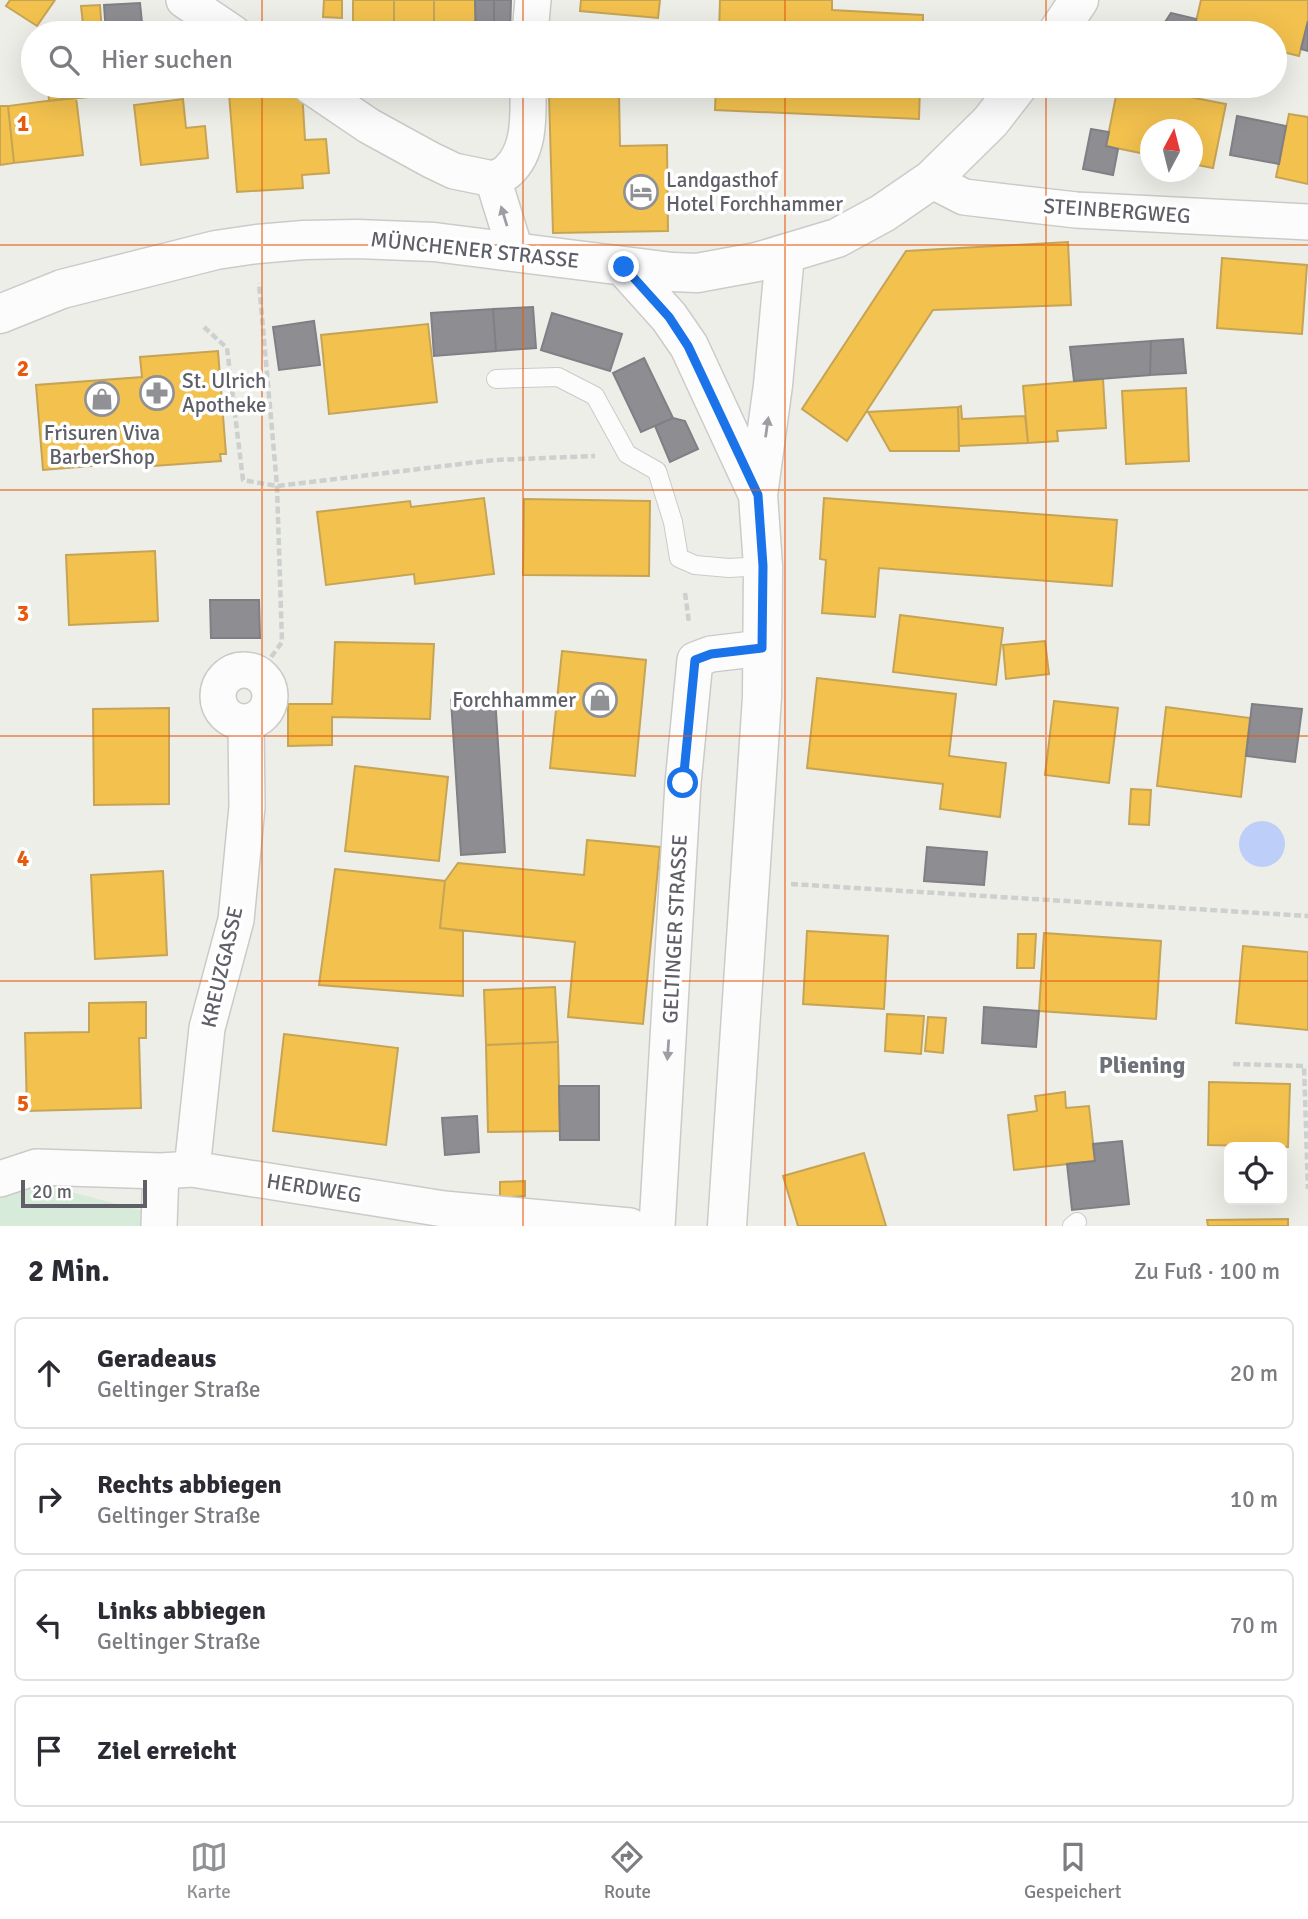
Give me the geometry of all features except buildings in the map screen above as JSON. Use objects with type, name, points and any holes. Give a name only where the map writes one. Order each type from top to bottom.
[{"type":"main road","points":[[1065,21],[1079,0]]},
{"type":"main road","name":"MÜNCHENER STRASSE","points":[[0,314],[62,289],[216,250],[304,240],[434,242],[624,267],[697,273],[724,269],[836,238],[883,213],[931,180],[990,122],[1009,98]]},
{"type":"main road","points":[[727,1226],[762,697],[763,566],[758,495],[773,385],[785,254]]},
{"type":"main road","points":[[624,267],[669,317],[688,346],[758,495]]},
{"type":"street","points":[[184,0],[215,21]]},
{"type":"street","points":[[531,21],[533,0]]},
{"type":"street","points":[[328,98],[369,126],[431,160],[454,171],[493,179],[507,173],[524,144],[528,98]]},
{"type":"street","points":[[493,179],[516,253]]},
{"type":"street","name":"STEINBERGWEG","points":[[931,180],[964,197],[1076,210],[1308,222]]},
{"type":"street","points":[[695,660],[711,654],[762,648]]},
{"type":"street","name":"GELTINGER STRASSE","points":[[657,1226],[683,783],[695,660]]},
{"type":"street","name":"KREUZGASSE","points":[[159,1226],[177,1170],[207,1028],[236,920],[247,807],[246,722],[265,712],[270,703],[270,691],[259,674]]},
{"type":"street","name":"HERDWEG","points":[[0,1179],[36,1167],[177,1170],[444,1209],[630,1226]]},
{"type":"lane","points":[[496,379],[558,377],[595,396],[627,454],[657,471],[673,522],[680,558],[695,565],[729,568],[763,566]]},
{"type":"path","points":[[257,244],[277,486],[282,642],[259,674]]},
{"type":"path","points":[[204,327],[227,348],[243,480],[277,486],[494,460],[627,454]]},
{"type":"path","points":[[680,558],[695,660]]},
{"type":"path","points":[[786,884],[1308,916]]},
{"type":"path","points":[[1233,1065],[1304,1066],[1308,1189]]},
{"type":"green space","points":[[37,1183],[155,1214],[154,1226],[0,1226],[0,1198]]},
{"type":"water","points":[[1262,821],[1278,828],[1285,844],[1278,860],[1262,867],[1246,860],[1239,844],[1246,828]]},
{"type":"place","name":"Landgasthof Hotel Forchhammer","points":[[641,192]]},
{"type":"place","name":"St. Ulrich Apotheke","points":[[157,393]]},
{"type":"place","name":"Frisuren Viva BarberShop","points":[[102,399]]},
{"type":"place","name":"Forchhammer","points":[[600,700]]},
{"type":"district","name":"Pliening","points":[[1142,1065]]},
{"type":"route","points":[[624,267],[669,317],[688,346],[758,495],[763,566],[762,648],[711,654],[695,660],[683,783]]}]
